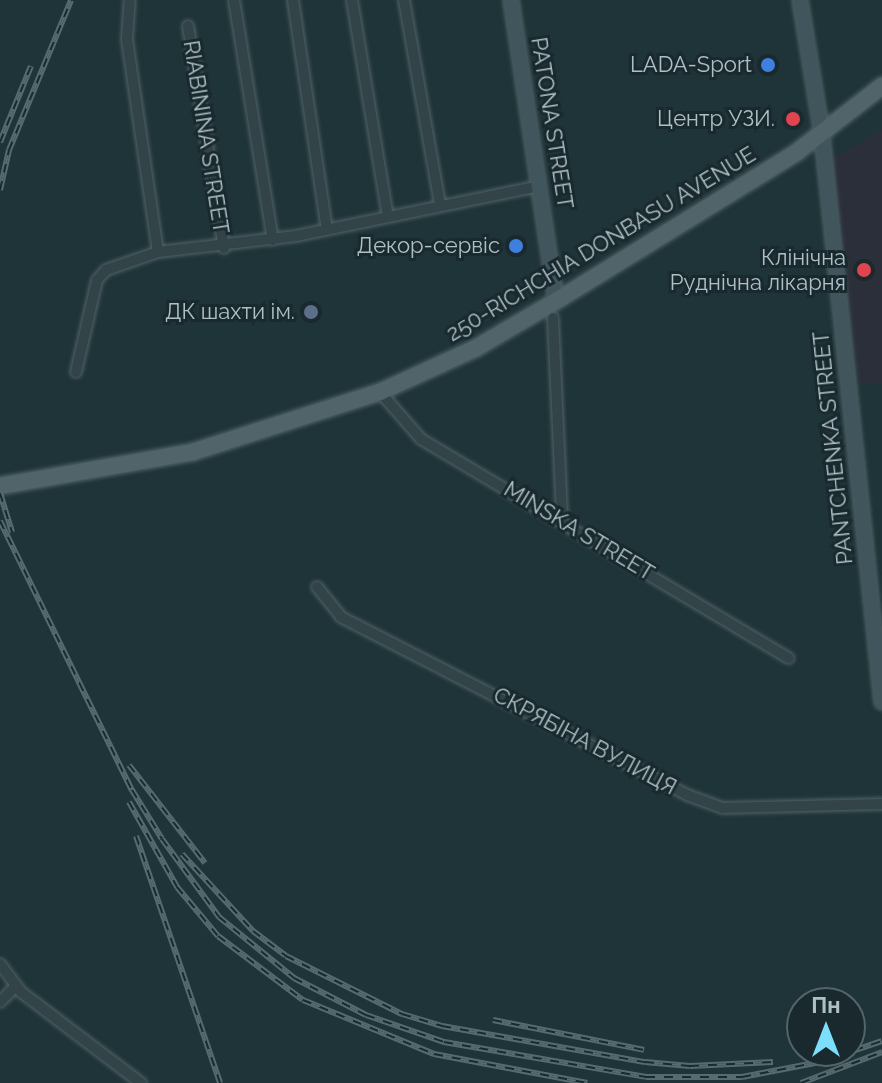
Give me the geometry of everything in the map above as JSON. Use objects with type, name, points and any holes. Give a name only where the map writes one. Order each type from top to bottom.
[{"type":"main road","name":"250-RICHCHIA DONBASU AVENUE","points":[[0,486],[193,452],[380,392],[476,348],[556,301],[822,135],[882,86]]},
{"type":"street","points":[[130,0],[127,39],[158,252]]},
{"type":"street","points":[[234,0],[273,240]]},
{"type":"street","points":[[293,0],[327,230]]},
{"type":"street","points":[[352,0],[388,217]]},
{"type":"street","points":[[404,0],[440,205]]},
{"type":"street","name":"PATONA STREET","points":[[511,0],[556,301]]},
{"type":"street","name":"PANTCHENKA STREET","points":[[800,0],[822,135],[876,599],[882,702]]},
{"type":"street","name":"RIABININA STREET","points":[[188,26],[224,248]]},
{"type":"street","points":[[76,372],[97,280],[106,270],[158,252],[224,248],[273,240],[539,186]]},
{"type":"street","points":[[553,318],[562,519]]},
{"type":"street","name":"MINSKA STREET","points":[[380,392],[421,439],[562,519],[789,658]]},
{"type":"street","name":"СКРЯБІНА ВУЛИЦЯ","points":[[317,587],[341,617],[687,795],[722,808],[882,804]]},
{"type":"street","points":[[0,964],[15,987],[141,1083]]},
{"type":"street","points":[[0,1002],[15,987]]},
{"type":"shaded area","name":"Клінічна Руднічна лікарня","points":[[882,129],[882,383],[858,384],[833,158]]},
{"type":"railway","points":[[0,190],[9,150],[71,0]]},
{"type":"railway","points":[[0,142],[31,66]]},
{"type":"railway","points":[[0,493],[12,532]]},
{"type":"railway","points":[[0,521],[132,790],[162,839],[219,917],[294,978],[366,1015],[444,1042],[646,1077],[742,1077],[820,1062],[882,1041]]},
{"type":"railway","points":[[129,765],[205,863]]},
{"type":"railway","points":[[129,802],[177,887],[218,936],[303,1000],[434,1054],[587,1083]]},
{"type":"railway","points":[[136,836],[220,1083]]},
{"type":"railway","points":[[182,854],[253,931],[286,956],[402,1014],[442,1026],[645,1062],[690,1066],[773,1062]]},
{"type":"railway","points":[[493,1020],[644,1050]]},
{"type":"railway","points":[[801,1083],[882,1052]]},
{"type":"place","name":"LADA-Sport","points":[[768,65]]},
{"type":"place","name":"Центр УЗИ.","points":[[793,119]]},
{"type":"place","name":"Декор-сервіс","points":[[516,246]]},
{"type":"place","name":"Клінічна Руднічна лікарня","points":[[864,270]]},
{"type":"place","name":"ДК шахти ім.","points":[[311,312]]}]
